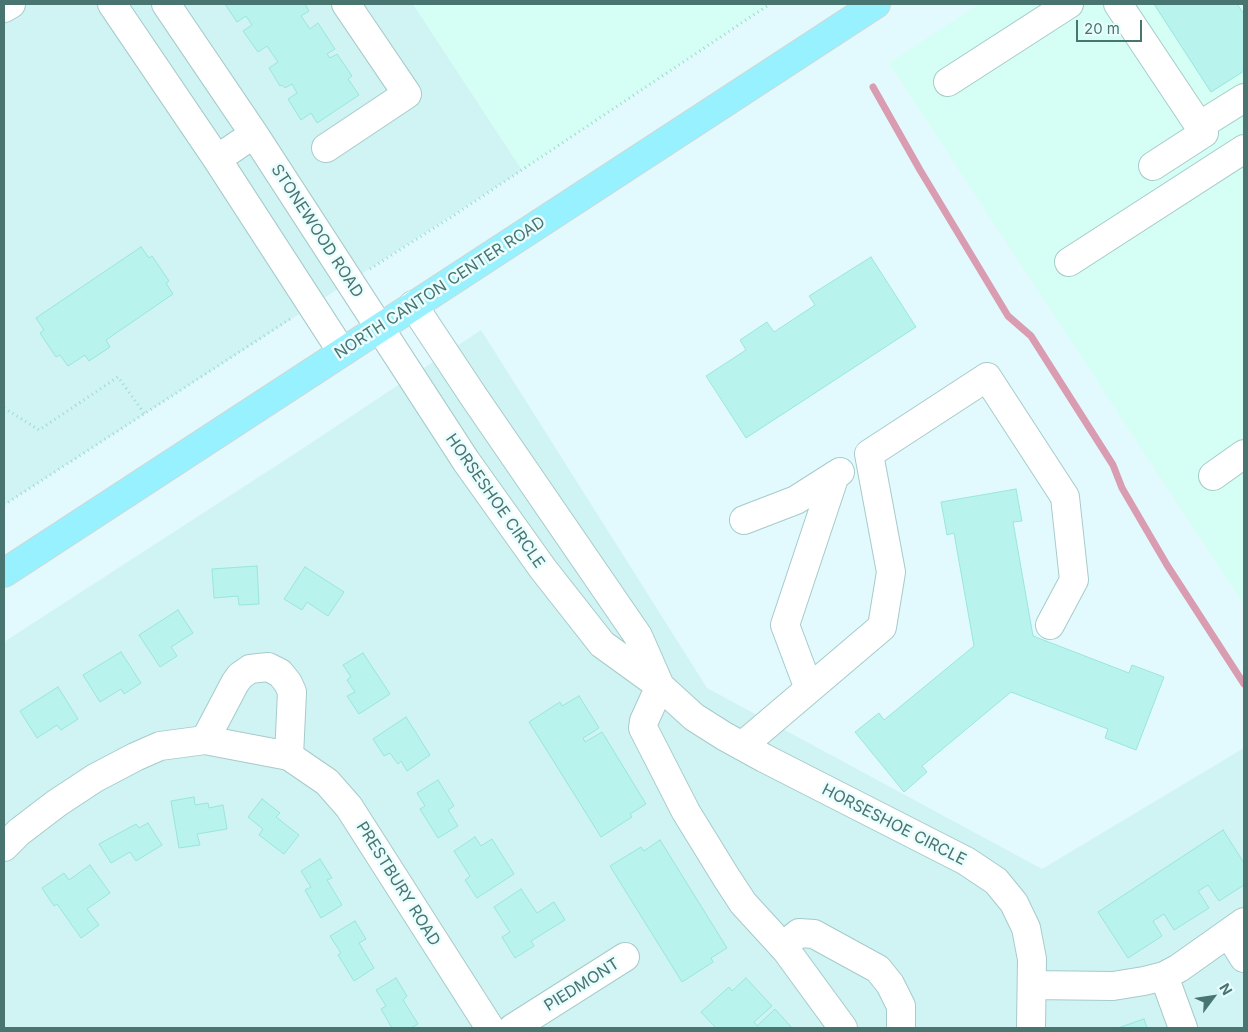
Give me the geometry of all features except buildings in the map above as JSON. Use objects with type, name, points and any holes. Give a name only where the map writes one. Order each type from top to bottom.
[{"type":"main road","name":"NORTH CANTON CENTER ROAD","points":[[4,573],[876,4]]},
{"type":"street","points":[[4,8],[11,4]]},
{"type":"street","points":[[112,4],[217,159],[342,352]]},
{"type":"street","name":"STONEWOOD ROAD","points":[[166,4],[254,134],[380,327]]},
{"type":"street","points":[[326,148],[407,94],[346,4]]},
{"type":"street","points":[[948,82],[1069,4]]},
{"type":"street","points":[[1118,4],[1204,134],[1153,166]]},
{"type":"street","points":[[1199,126],[1244,98]]},
{"type":"street","points":[[217,159],[254,134]]},
{"type":"street","points":[[1069,262],[1244,149]]},
{"type":"street","name":"HORSESHOE CIRCLE","points":[[413,305],[638,636],[660,686]]},
{"type":"street","name":"HORSESHOE CIRCLE","points":[[380,327],[439,421],[552,581],[602,644],[660,686],[694,717],[742,746],[966,861],[996,881],[1014,903],[1026,928],[1032,959],[1031,1028]]},
{"type":"street","points":[[744,520],[796,500],[987,377],[1065,497],[1074,580],[1050,625]]},
{"type":"street","name":"HORSESHOE CIRCLE","points":[[439,421],[474,397]]},
{"type":"street","points":[[742,746],[882,627],[892,572],[869,454]]},
{"type":"street","points":[[1213,476],[1244,454]]},
{"type":"street","points":[[809,689],[785,625],[835,475]]},
{"type":"street","name":"HORSESHOE CIRCLE","points":[[552,581],[584,559]]},
{"type":"street","points":[[205,740],[234,683],[240,676],[250,669],[268,667],[280,673],[292,692],[288,756]]},
{"type":"street","points":[[660,686],[644,721],[643,728],[686,812],[743,903],[783,946],[843,1028]]},
{"type":"street","name":"PRESTBURY ROAD","points":[[4,847],[19,832],[56,803],[95,778],[160,746],[205,740],[288,756],[327,782],[349,807],[490,1028]]},
{"type":"street","points":[[1032,985],[1113,986],[1164,976],[1179,968],[1237,928],[1244,958]]},
{"type":"street","points":[[783,946],[799,933],[814,934],[878,969],[890,984],[901,1006],[901,1028]]},
{"type":"street","name":"PIEDMONT","points":[[513,1028],[625,957]]},
{"type":"street","points":[[1164,976],[1183,1028]]},
{"type":"path","points":[[350,282],[453,216],[770,4]]},
{"type":"path","points":[[4,505],[312,305]]},
{"type":"path","points":[[4,408],[39,430],[118,377],[144,413]]},
{"type":"shaded area","points":[[4,4],[413,4],[522,170],[4,505]]},
{"type":"shaded area","points":[[413,4],[770,4],[522,170]]},
{"type":"shaded area","points":[[979,4],[1244,4],[1244,605],[889,63]]},
{"type":"shaded area","points":[[481,330],[707,688],[1042,869],[1244,748],[1244,1028],[4,1028],[4,642],[302,449]]},
{"type":"waterway","points":[[873,87],[920,170],[1008,316],[1031,336],[1113,465],[1122,488],[1167,565],[1244,684]]}]
